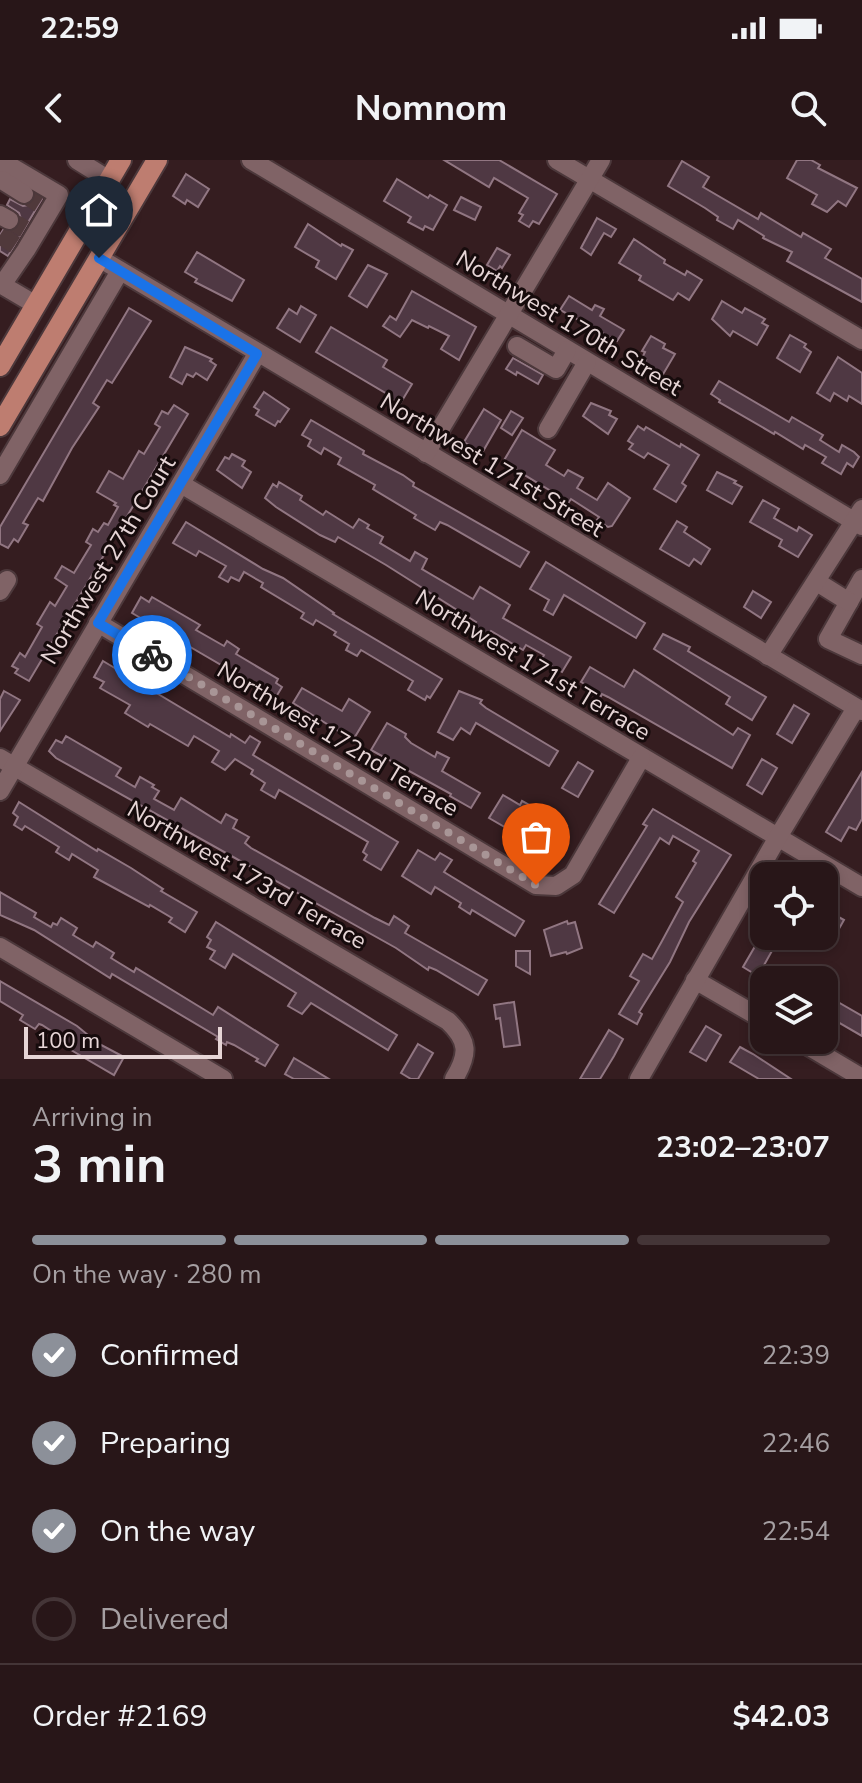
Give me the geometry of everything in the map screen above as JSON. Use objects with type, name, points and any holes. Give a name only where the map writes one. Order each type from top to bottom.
[{"type":"main road","points":[[0,366],[121,160]]},
{"type":"main road","points":[[0,426],[157,160]]},
{"type":"main road","points":[[104,250],[114,201],[109,180]]},
{"type":"street","points":[[77,160],[109,180]]},
{"type":"street","name":"Northwest 170th Street","points":[[251,160],[587,362],[859,519]]},
{"type":"street","points":[[557,160],[862,340]]},
{"type":"street","points":[[426,453],[601,160]]},
{"type":"street","points":[[24,194],[1,171],[10,166],[59,195],[46,208],[27,241],[7,262],[2,285],[36,305]]},
{"type":"street","name":"Northwest 171st Street","points":[[104,250],[120,271],[859,709]]},
{"type":"street","points":[[0,475],[120,271]]},
{"type":"street","points":[[517,346],[556,369],[567,350]]},
{"type":"street","name":"Northwest 27th Court","points":[[0,791],[7,762],[98,623],[257,354]]},
{"type":"street","points":[[548,429],[587,362]]},
{"type":"street","name":"Northwest 171st Terrace","points":[[181,484],[862,887]]},
{"type":"street","points":[[768,656],[859,519]]},
{"type":"street","points":[[862,579],[828,639],[862,655]]},
{"type":"street","points":[[817,582],[849,602]]},
{"type":"street","name":"Northwest 172nd Terrace","points":[[98,623],[536,885],[556,886],[573,875],[641,758]]},
{"type":"street","points":[[639,1079],[778,837],[859,709]]},
{"type":"street","name":"Northwest 173rd Terrace","points":[[7,762],[448,1021],[464,1039],[465,1055],[454,1079]]},
{"type":"street","points":[[0,947],[223,1079]]},
{"type":"street","points":[[695,980],[750,1012]]},
{"type":"street","points":[[822,1054],[862,1078]]},
{"type":"building","points":[[444,160],[499,160],[557,194],[539,224],[533,221],[529,227],[519,221],[523,215],[519,213],[528,198],[494,178],[489,187]]},
{"type":"building","points":[[797,160],[811,160],[820,165],[818,168],[857,188],[846,206],[838,201],[827,212],[812,204],[817,195],[787,178]]},
{"type":"building","points":[[682,161],[709,177],[703,187],[758,219],[761,213],[801,237],[803,233],[831,249],[825,258],[862,279],[862,302],[787,261],[792,252],[763,238],[738,220],[733,229],[668,186]]},
{"type":"building","points":[[186,174],[209,189],[198,207],[187,200],[185,204],[173,196]]},
{"type":"building","points":[[397,179],[428,198],[430,195],[447,205],[433,230],[425,226],[423,230],[408,222],[411,217],[384,201]]},
{"type":"building","points":[[36,195],[42,199],[8,256],[0,251],[0,235],[3,230],[16,230],[21,219],[19,213],[7,205],[10,199],[23,206],[29,205]]},
{"type":"building","points":[[461,197],[481,207],[475,220],[454,210]]},
{"type":"building","points":[[597,218],[616,229],[611,237],[604,233],[591,255],[581,248]]},
{"type":"building","points":[[308,224],[341,246],[353,250],[336,279],[316,267],[319,261],[295,247]]},
{"type":"building","points":[[634,239],[665,260],[664,263],[702,280],[689,300],[678,293],[673,300],[639,280],[641,276],[619,263]]},
{"type":"building","points":[[497,248],[510,255],[497,271],[487,265]]},
{"type":"building","points":[[197,252],[244,280],[232,301],[195,282],[197,279],[185,272]]},
{"type":"building","points":[[368,265],[387,274],[367,307],[349,296]]},
{"type":"building","points":[[412,291],[476,327],[459,360],[441,349],[449,336],[429,326],[412,320],[400,337],[383,326],[390,316],[396,320]]},
{"type":"building","points":[[569,296],[592,310],[595,305],[604,309],[600,316],[624,330],[617,341],[560,310]]},
{"type":"building","points":[[722,301],[742,313],[745,308],[765,319],[762,323],[768,326],[757,345],[733,331],[730,336],[712,319]]},
{"type":"building","points":[[301,306],[316,315],[300,342],[277,328],[289,309],[297,314]]},
{"type":"building","points":[[129,308],[151,321],[112,383],[107,380],[93,403],[99,407],[43,501],[38,498],[23,523],[28,525],[18,542],[14,539],[8,548],[0,544],[0,527]]},
{"type":"building","points":[[331,327],[387,360],[383,367],[412,384],[400,404],[316,352]]},
{"type":"building","points":[[790,335],[806,344],[804,347],[811,352],[800,372],[777,358]]},
{"type":"building","points":[[651,336],[675,354],[662,376],[643,365],[646,360],[642,358],[645,352],[642,351]]},
{"type":"building","points":[[185,347],[212,359],[210,361],[216,365],[207,380],[196,373],[193,377],[187,374],[182,384],[170,377]]},
{"type":"building","points":[[838,357],[862,373],[862,404],[849,396],[847,401],[834,393],[830,401],[817,393]]},
{"type":"building","points":[[513,358],[543,375],[538,384],[506,369]]},
{"type":"building","points":[[719,381],[789,422],[792,417],[823,435],[820,440],[839,452],[842,445],[859,457],[853,467],[847,463],[841,474],[822,463],[826,457],[805,445],[803,449],[719,402],[711,394]]},
{"type":"building","points":[[264,392],[289,409],[275,426],[256,415],[259,410],[254,407]]},
{"type":"building","points":[[591,403],[611,411],[609,415],[617,419],[608,434],[583,416]]},
{"type":"building","points":[[174,405],[188,414],[29,681],[15,673],[18,669],[12,666],[20,653],[25,657],[42,627],[37,624],[50,602],[55,606],[67,586],[55,578],[62,566],[74,573],[91,545],[86,542],[93,529],[98,532],[104,523],[108,525],[118,507],[97,492],[109,471],[123,479],[139,451],[144,454],[160,427],[155,424],[162,411],[168,414]]},
{"type":"building","points":[[484,409],[501,420],[482,453],[464,442]]},
{"type":"building","points":[[511,411],[523,418],[512,435],[501,428]]},
{"type":"building","points":[[311,420],[364,451],[363,454],[403,475],[414,483],[413,486],[529,552],[520,567],[447,525],[440,522],[435,530],[373,489],[375,485],[338,464],[341,458],[324,448],[321,454],[308,446],[311,440],[302,435]]},
{"type":"building","points":[[638,426],[644,430],[646,427],[699,455],[682,483],[686,486],[676,502],[654,489],[669,465],[648,453],[644,458],[629,449],[633,444],[628,441]]},
{"type":"building","points":[[522,430],[555,450],[546,465],[564,476],[568,470],[583,478],[577,488],[597,500],[608,483],[630,498],[612,526],[608,527],[597,520],[599,517],[571,499],[569,502],[503,462]]},
{"type":"building","points":[[232,454],[245,461],[242,466],[251,472],[242,488],[217,470],[225,457],[229,459]]},
{"type":"building","points":[[717,472],[742,487],[732,504],[707,490]]},
{"type":"building","points":[[279,482],[302,496],[300,500],[323,515],[326,511],[353,528],[359,519],[369,525],[367,528],[383,537],[380,543],[410,561],[415,552],[427,559],[422,569],[473,599],[480,587],[510,605],[503,618],[571,657],[562,672],[541,660],[544,655],[526,645],[523,650],[491,631],[488,635],[473,626],[476,622],[386,565],[338,537],[335,542],[320,535],[276,507],[265,498],[273,484],[277,487]]},
{"type":"building","points":[[763,500],[779,509],[774,518],[797,531],[799,527],[812,535],[798,557],[779,546],[782,540],[750,522]]},
{"type":"building","points":[[677,521],[687,527],[684,532],[710,549],[701,564],[694,559],[689,566],[660,549]]},
{"type":"building","points":[[186,522],[283,578],[333,614],[442,679],[430,698],[427,696],[425,700],[408,690],[413,681],[361,650],[357,656],[346,650],[349,644],[334,635],[336,632],[316,620],[313,625],[301,618],[304,613],[261,587],[263,583],[244,572],[239,581],[231,577],[228,582],[219,577],[226,566],[199,551],[196,556],[173,543]]},
{"type":"building","points":[[546,562],[645,623],[636,638],[564,595],[553,615],[544,610],[549,600],[530,589]]},
{"type":"building","points":[[753,591],[771,602],[761,618],[744,607]]},
{"type":"building","points":[[141,597],[149,602],[152,597],[200,625],[196,630],[224,646],[227,641],[239,649],[236,654],[278,679],[276,683],[282,687],[276,697],[132,613]]},
{"type":"building","points":[[663,634],[690,647],[688,651],[766,697],[752,720],[726,704],[730,697],[654,649]]},
{"type":"building","points":[[103,661],[230,737],[231,734],[245,743],[250,736],[260,742],[253,755],[398,842],[381,870],[364,860],[367,855],[363,852],[368,842],[279,790],[275,798],[261,790],[265,783],[251,774],[253,770],[235,759],[225,770],[212,762],[219,751],[194,736],[188,746],[125,713],[130,705],[100,688],[104,682],[94,677]]},
{"type":"building","points":[[590,667],[624,687],[634,670],[733,735],[738,728],[750,735],[732,768],[608,697],[592,691],[581,682]]},
{"type":"building","points":[[302,688],[342,711],[349,699],[370,712],[353,740],[293,703]]},
{"type":"building","points":[[4,691],[20,700],[0,731],[0,699]]},
{"type":"building","points":[[459,691],[482,700],[480,703],[486,708],[558,751],[549,766],[476,723],[470,734],[461,728],[453,740],[438,732]]},
{"type":"building","points":[[794,705],[809,714],[792,743],[777,734]]},
{"type":"building","points":[[387,723],[406,734],[411,743],[435,757],[437,752],[449,758],[442,771],[480,793],[471,808],[371,750]]},
{"type":"building","points":[[66,736],[121,768],[116,776],[135,787],[140,777],[154,785],[152,787],[159,791],[154,799],[174,810],[181,798],[221,823],[226,814],[237,820],[233,828],[249,837],[245,843],[251,848],[389,925],[394,916],[409,926],[405,933],[487,980],[478,995],[436,970],[429,967],[428,970],[396,948],[56,758],[49,751],[56,740],[62,743]]},
{"type":"building","points":[[762,759],[777,768],[762,794],[747,785]]},
{"type":"building","points":[[578,762],[593,771],[578,797],[562,788]]},
{"type":"building","points":[[862,772],[862,819],[856,830],[849,827],[841,841],[826,832]]},
{"type":"building","points":[[503,795],[520,805],[522,801],[567,826],[551,854],[489,818]]},
{"type":"building","points":[[19,802],[97,851],[131,868],[163,889],[161,891],[197,912],[185,932],[169,922],[172,918],[94,877],[98,870],[72,854],[69,860],[56,852],[59,847],[25,826],[22,830],[14,825],[18,817],[13,813]]},
{"type":"building","points":[[653,809],[731,855],[689,922],[670,962],[639,1012],[642,1014],[637,1024],[619,1014],[639,981],[630,976],[643,954],[652,959],[662,941],[683,902],[676,897],[696,863],[693,861],[699,851],[673,836],[669,844],[660,838],[614,913],[599,904],[647,826],[643,824]]},
{"type":"building","points":[[418,850],[435,860],[440,853],[452,860],[444,872],[524,921],[515,936],[472,910],[470,914],[459,907],[461,903],[435,887],[431,894],[402,876]]},
{"type":"building","points":[[0,892],[36,913],[34,917],[51,927],[53,923],[57,925],[61,918],[77,928],[73,935],[93,947],[96,942],[114,953],[111,958],[134,972],[136,968],[213,1015],[218,1007],[278,1045],[265,1066],[234,1045],[227,1042],[226,1045],[216,1039],[218,1037],[112,974],[110,978],[34,930],[0,915]]},
{"type":"building","points":[[838,917],[844,920],[838,931]]},
{"type":"building","points":[[567,921],[568,924],[575,922],[582,948],[551,956],[544,930]]},
{"type":"building","points":[[216,922],[397,1035],[388,1050],[311,1003],[302,1014],[288,1006],[296,993],[233,954],[225,968],[210,959],[215,951],[207,947],[211,940],[207,937]]},
{"type":"building","points":[[753,950],[772,950],[764,966],[750,966],[750,971],[743,967]]},
{"type":"building","points":[[516,951],[530,951],[530,974],[516,966]]},
{"type":"building","points":[[0,981],[77,1026],[88,1035],[86,1037],[124,1057],[114,1075],[59,1043],[62,1038],[42,1025],[35,1029],[20,1020],[23,1015],[0,1001]]},
{"type":"building","points":[[514,1002],[520,1045],[504,1047],[500,1018],[496,1019],[494,1005]]},
{"type":"building","points":[[838,1002],[862,1016],[862,1036],[838,1022]]},
{"type":"building","points":[[706,1026],[721,1035],[706,1061],[690,1052]]},
{"type":"building","points":[[609,1030],[623,1039],[614,1056],[600,1079],[580,1079]]},
{"type":"building","points":[[418,1044],[433,1053],[418,1079],[411,1079],[401,1073]]},
{"type":"building","points":[[740,1047],[791,1079],[759,1079],[730,1062]]},
{"type":"building","points":[[294,1058],[329,1079],[294,1079],[285,1074]]},
{"type":"tunnel","points":[[24,194],[43,206]]},
{"type":"tunnel","points":[[9,220],[28,231]]},
{"type":"tunnel","points":[[0,235],[18,247]]},
{"type":"way so far","points":[[152,655],[536,885]]},
{"type":"route","points":[[99,258],[257,354],[98,623],[152,655]]}]
